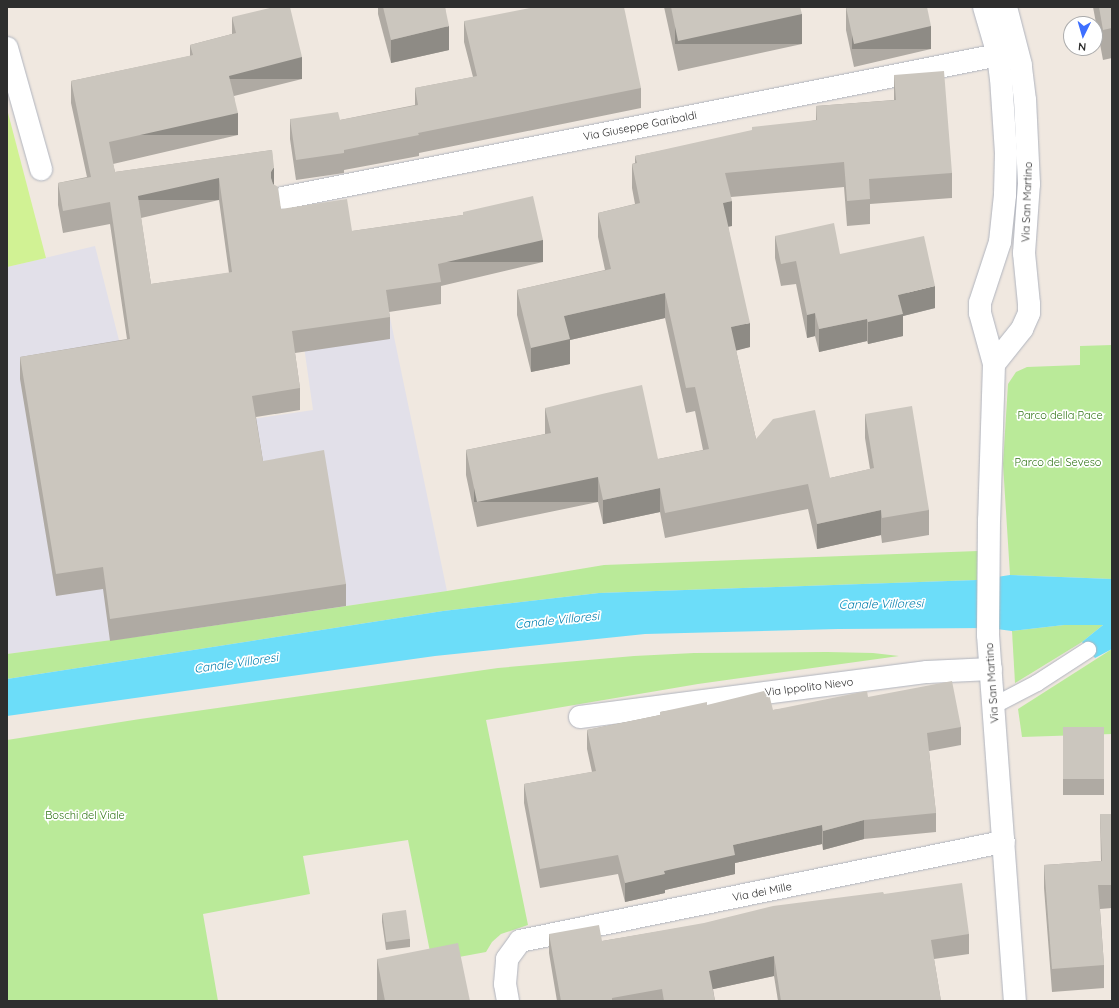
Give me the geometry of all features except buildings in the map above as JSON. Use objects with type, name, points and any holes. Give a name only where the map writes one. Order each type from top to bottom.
[{"type":"street","name":"Via San Martino","points":[[984,7],[989,19],[998,55],[1005,123],[1005,195],[1000,242],[980,303],[980,313],[994,364],[988,574],[988,635],[1015,1001]]},
{"type":"street","name":"Via San Martino","points":[[994,364],[1022,329],[1029,313],[1030,304],[1024,253],[1029,184],[1025,100],[1021,66],[1006,7]]},
{"type":"street","points":[[7,48],[41,170]]},
{"type":"street","name":"Via Giuseppe Garibaldi","points":[[283,198],[998,55]]},
{"type":"street","name":"Via Ippolito Nievo","points":[[580,716],[927,672],[991,669]]},
{"type":"street","name":"Via dei Mille","points":[[508,1001],[505,984],[507,959],[520,941],[1004,842]]},
{"type":"lane","points":[[993,706],[1037,683],[1088,650]]},
{"type":"shaded area","points":[[95,246],[134,399],[140,436],[313,410],[294,276],[378,260],[447,591],[164,633],[7,654],[7,267]]},
{"type":"green space","points":[[7,109],[46,258],[7,267]]},
{"type":"green space","name":"Parco del Seveso","points":[[1112,345],[1112,579],[1010,575],[1003,464],[1008,384],[1016,372],[1027,367],[1080,365],[1080,346]]},
{"type":"green space","points":[[978,551],[977,580],[599,593],[443,611],[7,679],[7,654],[164,633],[447,591],[604,565]]},
{"type":"green space","points":[[1064,625],[1103,625],[1082,642],[1015,683],[1012,631]]},
{"type":"green space","points":[[1112,649],[1112,734],[1022,737],[1018,709]]},
{"type":"green space","name":"Boschi del Viale","points":[[694,653],[873,653],[899,656],[698,684],[486,720],[528,925],[501,934],[492,942],[486,952],[432,962],[408,840],[303,856],[310,894],[203,914],[218,1001],[7,1001],[7,740],[140,719],[498,668],[634,656]]},
{"type":"water","name":"Canale Villoresi","points":[[1010,575],[1112,579],[1112,649],[1095,658],[1082,642],[1103,625],[1064,625],[1012,631],[989,628],[838,629],[645,634],[435,656],[7,716],[7,679],[443,611],[599,593],[977,580]]},
{"type":"park label","name":"Parco della Pace","points":[[1060,415]]}]
